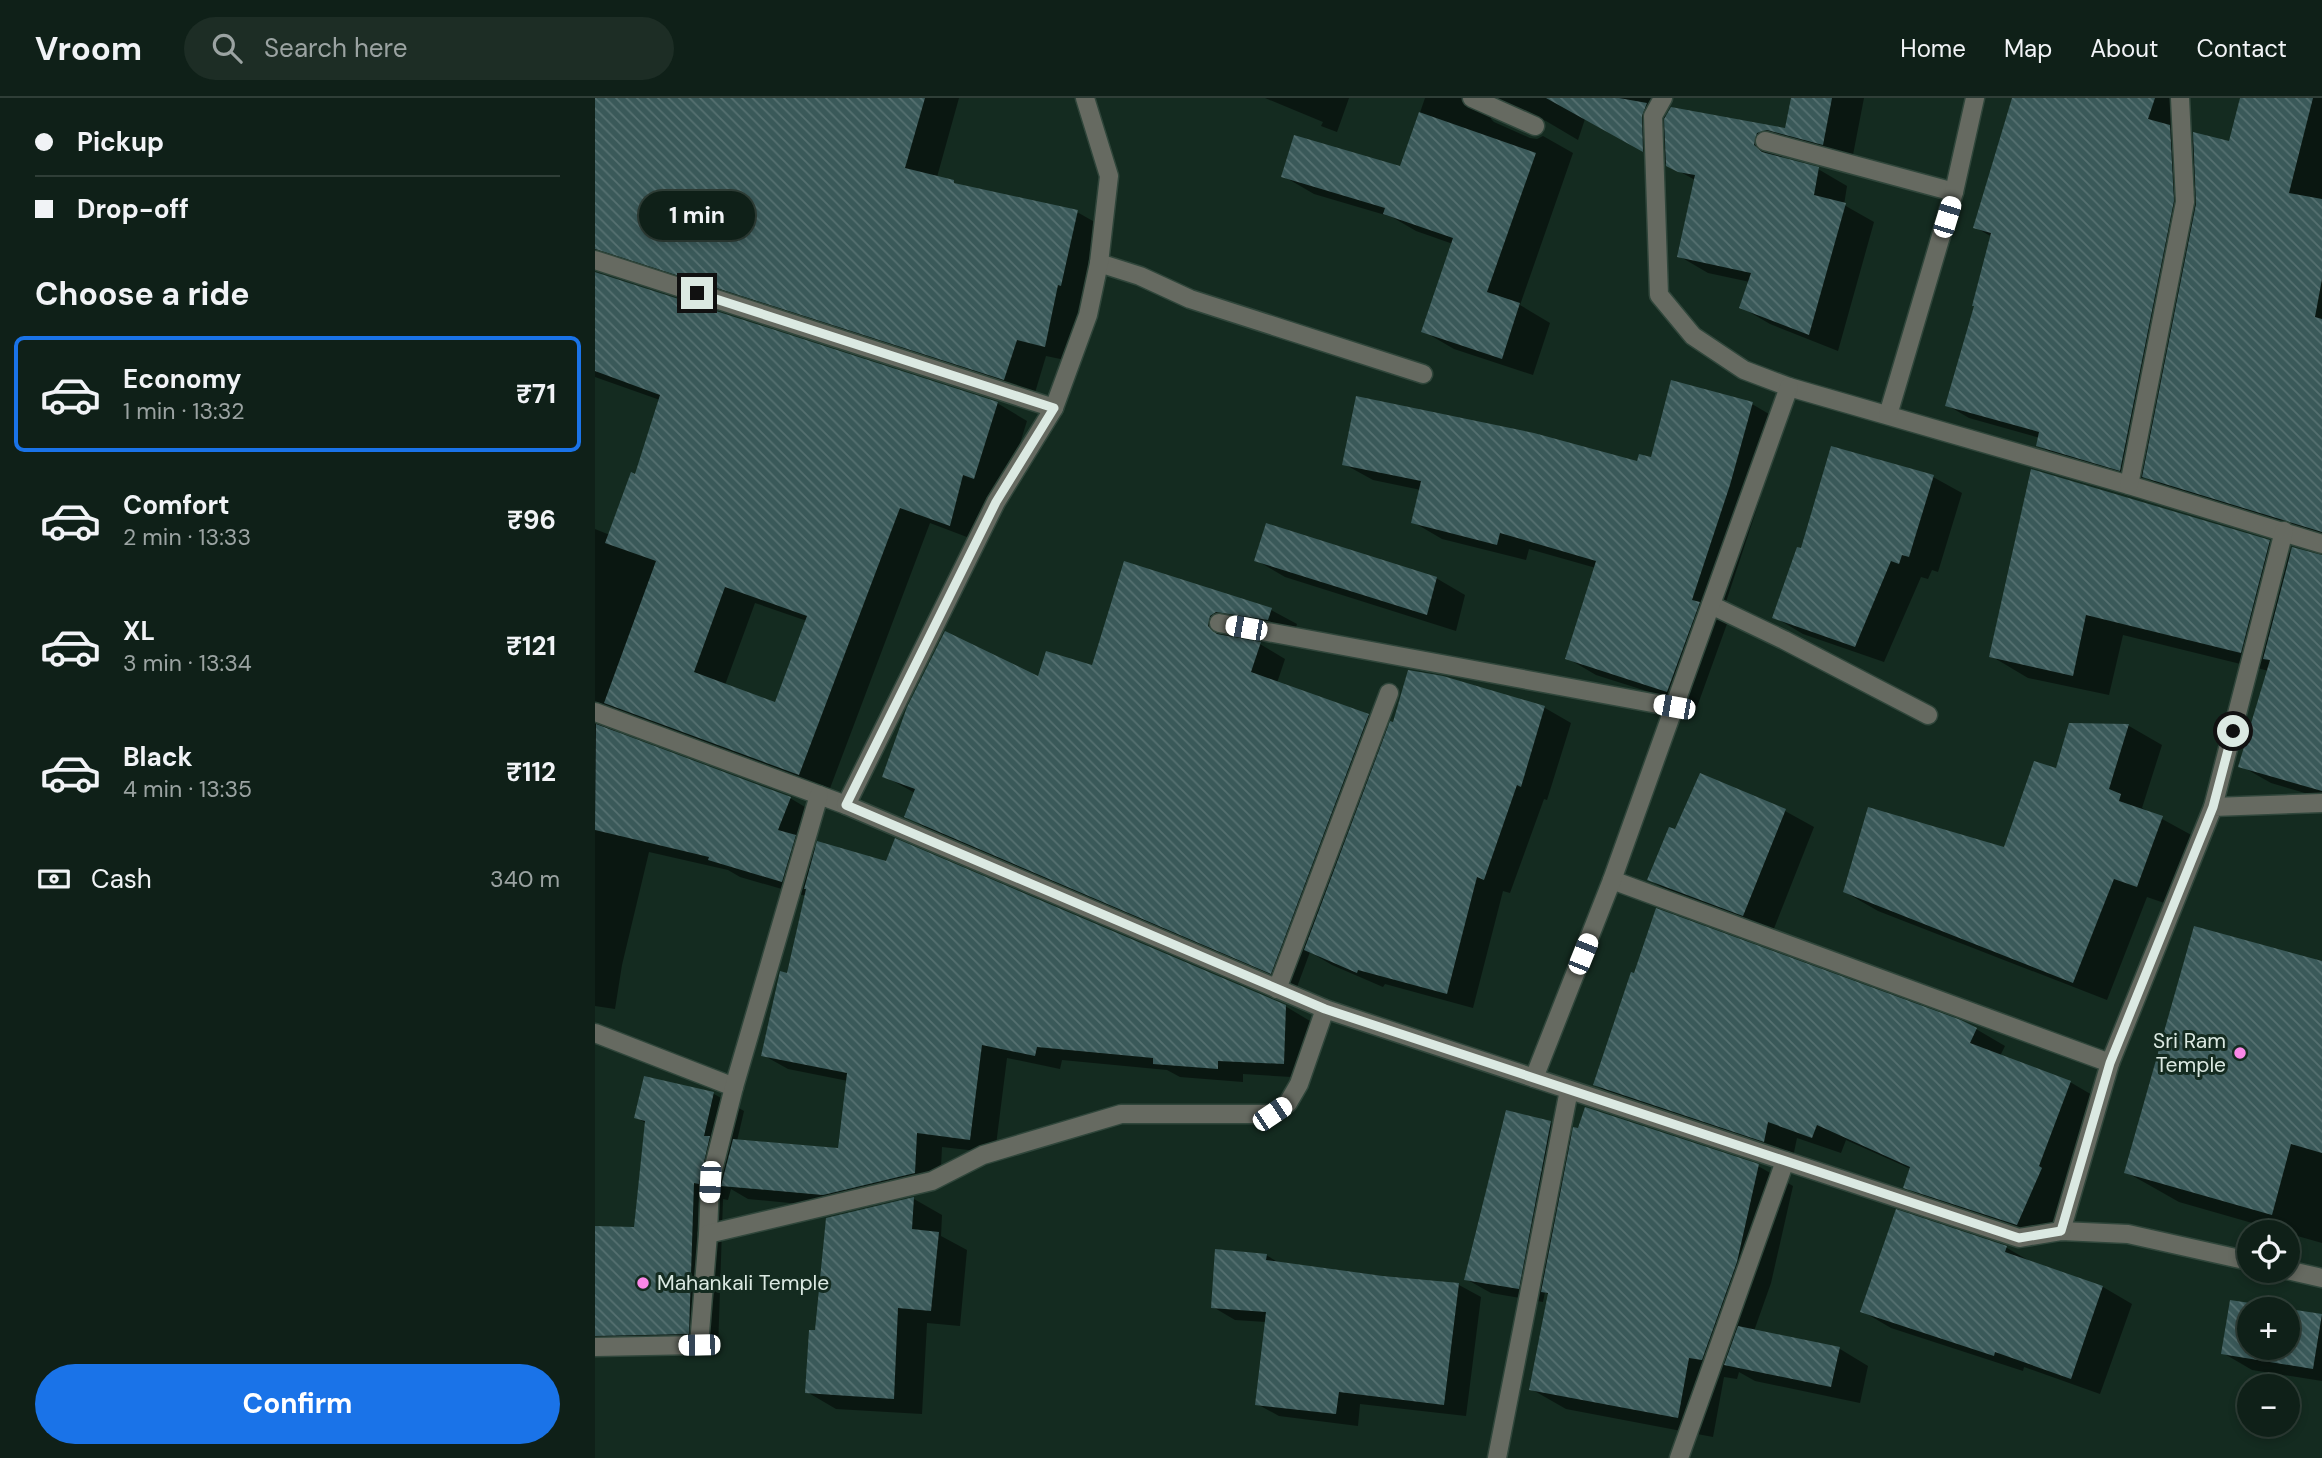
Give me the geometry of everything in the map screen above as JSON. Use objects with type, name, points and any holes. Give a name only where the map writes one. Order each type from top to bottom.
[{"type":"street","points":[[846,805],[996,502],[1054,408],[1088,314],[1099,263],[1109,176],[1085,98]]},
{"type":"street","points":[[1472,98],[1535,126]]},
{"type":"street","points":[[1663,98],[1653,116],[1659,295],[1693,336],[1744,370],[1789,387],[2322,544]]},
{"type":"street","points":[[1888,415],[1954,192],[1975,98]]},
{"type":"street","points":[[2129,485],[2185,202],[2180,98]]},
{"type":"street","points":[[1765,141],[1954,192]]},
{"type":"street","points":[[595,260],[1054,408]]},
{"type":"street","points":[[1099,263],[1140,276],[1190,299],[1423,374]]},
{"type":"street","points":[[1534,1078],[1612,880],[1789,387]]},
{"type":"street","points":[[2061,1231],[2110,1063],[2213,807],[2284,531]]},
{"type":"street","points":[[1711,605],[1928,715]]},
{"type":"street","points":[[1219,624],[1674,707]]},
{"type":"street","points":[[1277,989],[1389,693]]},
{"type":"street","points":[[595,712],[846,805],[1325,1009],[2019,1238],[2061,1231],[2128,1234],[2237,1258]]},
{"type":"street","points":[[595,1347],[699,1345],[710,1182],[734,1087],[819,795]]},
{"type":"street","points":[[2213,807],[2322,803]]},
{"type":"street","points":[[1612,880],[2110,1063]]},
{"type":"street","points":[[708,1234],[932,1181],[983,1155],[1121,1114],[1272,1114],[1288,1103],[1299,1084],[1325,1009]]},
{"type":"street","points":[[595,1033],[734,1087]]},
{"type":"street","points":[[1497,1458],[1569,1090]]},
{"type":"street","points":[[1679,1458],[1785,1161]]},
{"type":"street","points":[[2300,1273],[2322,1278]]},
{"type":"building","points":[[595,98],[925,98],[905,168],[954,180],[954,183],[1078,210],[1045,347],[1017,340],[1004,380],[595,249]]},
{"type":"building","points":[[1546,98],[1619,98],[1647,103],[1642,116],[1643,152]]},
{"type":"building","points":[[1791,98],[1832,98],[1823,145],[1767,130],[1757,133],[1754,145],[1762,152],[1819,167],[1814,195],[1846,203],[1809,335],[1739,308],[1751,273],[1677,257],[1695,175],[1678,172],[1666,166],[1664,119],[1671,107],[1785,128]]},
{"type":"building","points":[[2012,98],[2155,98],[2148,119],[2170,125],[2174,201],[2120,471],[2036,446],[2039,432],[1945,406],[1974,306],[1991,233],[1973,228]]},
{"type":"building","points":[[2240,98],[2313,98],[2289,193],[2322,199],[2322,279],[2315,317],[2322,319],[2322,532],[2142,477],[2196,204],[2193,132],[2229,141]]},
{"type":"building","points":[[1419,112],[1536,153],[1487,292],[1520,303],[1502,359],[1421,332],[1453,238],[1383,214],[1385,208],[1281,177],[1294,135],[1400,166]]},
{"type":"building","points":[[595,272],[998,402],[974,479],[963,475],[950,526],[900,508],[799,775],[604,703],[656,561],[605,543],[631,472],[635,474],[660,395],[595,371]],"holes":[[[725,587],[807,616],[775,702],[694,672]]]},
{"type":"building","points":[[1671,380],[1753,402],[1730,485],[1692,600],[1700,602],[1667,692],[1565,659],[1596,561],[1500,533],[1497,545],[1411,523],[1421,481],[1342,465],[1356,396],[1534,433],[1637,461],[1639,454],[1651,457]]},
{"type":"building","points":[[1831,446],[1934,475],[1909,557],[1902,555],[1899,564],[1891,561],[1855,647],[1772,618],[1797,547],[1801,548]]},
{"type":"building","points":[[2031,469],[2270,540],[2241,653],[2086,615],[2073,676],[1989,657]]},
{"type":"building","points":[[1266,523],[1437,577],[1427,615],[1254,561]]},
{"type":"building","points":[[2292,547],[2322,555],[2322,791],[2238,767],[2270,660],[2263,659]]},
{"type":"building","points":[[1124,561],[1272,608],[1268,620],[1216,612],[1210,616],[1208,626],[1217,634],[1261,642],[1251,672],[1369,714],[1271,974],[904,817],[915,789],[882,777],[907,707],[945,631],[1038,676],[1046,651],[1092,665]]},
{"type":"building","points":[[1408,670],[1443,676],[1545,706],[1521,787],[1517,785],[1484,880],[1477,877],[1447,994],[1358,970],[1357,973],[1304,950],[1390,721],[1393,722]]},
{"type":"building","points":[[2069,723],[2129,724],[2109,789],[2121,794],[2119,801],[2163,816],[2137,887],[2114,879],[2073,983],[1843,892],[1868,807],[2004,847],[2034,761],[2056,768]]},
{"type":"building","points":[[596,724],[791,797],[778,830],[796,835],[782,882],[708,860],[709,857],[595,830]]},
{"type":"building","points":[[1700,773],[1786,809],[1743,916],[1647,880],[1669,827],[1675,829]]},
{"type":"building","points":[[895,838],[1286,1005],[1284,1064],[1218,1061],[1218,1069],[1153,1064],[1153,1058],[1037,1047],[1035,1056],[982,1045],[970,1140],[917,1133],[915,1173],[823,1195],[721,1186],[733,1139],[838,1148],[847,1073],[761,1056],[780,971],[787,973],[817,841],[886,861]]},
{"type":"building","points":[[1656,908],[1961,1020],[1977,1028],[1970,1043],[2071,1081],[2039,1166],[2042,1168],[2017,1225],[1903,1188],[1910,1167],[1817,1125],[1812,1138],[1768,1122],[1764,1142],[1593,1085]]},
{"type":"building","name":"Sri Ram Temple","points":[[2194,926],[2322,961],[2322,1153],[2291,1144],[2272,1215],[2124,1173]]},
{"type":"building","points":[[644,1076],[714,1092],[704,1136],[710,1136],[699,1184],[694,1183],[689,1334],[595,1336],[595,1226],[634,1227],[645,1121],[634,1118]]},
{"type":"building","points":[[1585,1107],[1759,1164],[1737,1262],[1702,1360],[1689,1358],[1678,1418],[1529,1390],[1548,1293],[1541,1292],[1573,1127],[1578,1128]]},
{"type":"building","points":[[1506,1110],[1551,1121],[1519,1289],[1464,1280]]},
{"type":"building","points":[[914,1197],[912,1229],[939,1232],[931,1311],[898,1308],[894,1399],[805,1393],[809,1330],[815,1330],[826,1218]]},
{"type":"building","points":[[1896,1209],[2007,1246],[2005,1252],[2103,1286],[2071,1379],[1995,1352],[1994,1356],[1860,1312]]},
{"type":"building","points":[[1215,1249],[1267,1254],[1266,1260],[1459,1283],[1444,1405],[1339,1392],[1336,1414],[1255,1405],[1266,1312],[1211,1308]]},
{"type":"building","points":[[2230,1300],[2237,1301],[2237,1357],[2221,1354]]},
{"type":"building","points":[[2300,1311],[2322,1314],[2313,1369],[2258,1360],[2300,1360]]},
{"type":"building","points":[[1738,1326],[1840,1347],[1831,1387],[1724,1365]]},
{"type":"place","name":"Sri Ram Temple","points":[[2240,1053]]},
{"type":"place","name":"Mahankali Temple","points":[[643,1283]]},
{"type":"route","points":[[697,293],[1054,408],[996,502],[846,805],[1325,1009],[2019,1238],[2061,1231],[2110,1063],[2213,807],[2233,731]]}]
